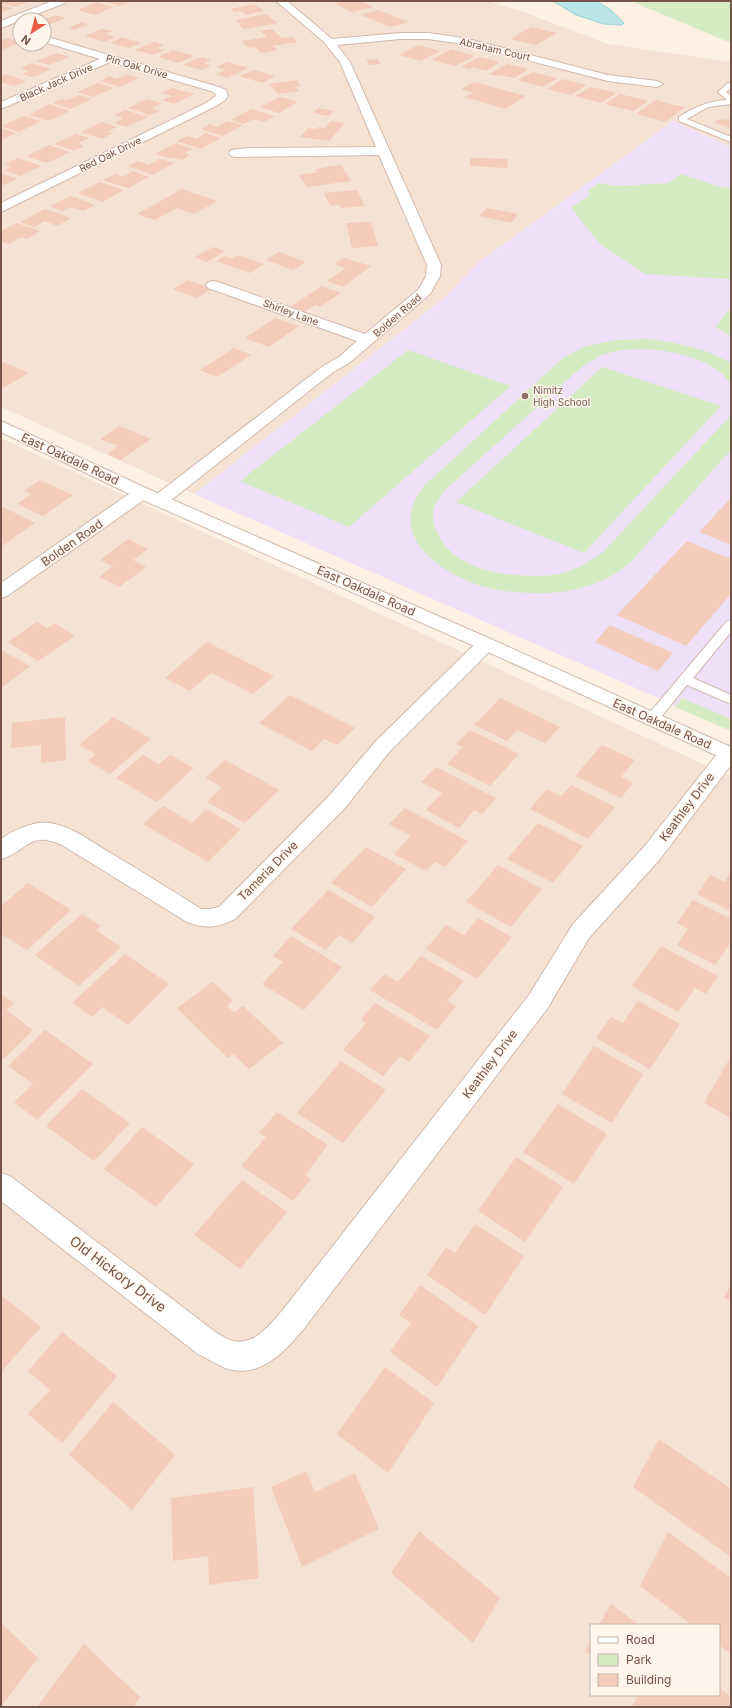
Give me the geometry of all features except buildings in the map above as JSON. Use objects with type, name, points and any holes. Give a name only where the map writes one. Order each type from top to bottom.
[{"type":"street","points":[[1,26],[62,1]]},
{"type":"street","name":"Bolden Road","points":[[159,501],[368,340],[425,291],[433,276],[434,265],[345,62],[330,42],[281,1]]},
{"type":"street","points":[[1,26],[12,29]]},
{"type":"street","name":"Abraham Court","points":[[330,42],[400,36],[447,38],[471,42],[608,78],[657,84]]},
{"type":"street","name":"Pin Oak Drive","points":[[52,41],[219,90],[222,92],[220,99]]},
{"type":"street","name":"Black Jack Drive","points":[[1,106],[110,58]]},
{"type":"street","name":"Red Oak Drive","points":[[1,208],[220,99]]},
{"type":"street","points":[[235,153],[384,152]]},
{"type":"street","name":"Shirley Lane","points":[[213,285],[368,340]]},
{"type":"street","name":"East Oakdale Road","points":[[1,426],[159,501],[486,644],[729,754]]},
{"type":"street","name":"Bolden Road","points":[[1,592],[142,493]]},
{"type":"street","name":"Tameria Drive","points":[[1,851],[14,841],[33,832],[50,831],[70,839],[195,916],[212,919],[220,916],[227,913],[337,802],[383,746],[486,644]]},
{"type":"street","name":"Keathley Drive","points":[[239,1356],[257,1353],[277,1339],[296,1316],[538,1002],[581,932],[652,853],[729,754]]},
{"type":"street","name":"Old Hickory Drive","points":[[1,1185],[208,1344],[230,1355],[239,1356]]},
{"type":"lane","points":[[731,86],[722,92],[731,101]]},
{"type":"lane","points":[[731,101],[709,103],[696,108],[682,119],[731,140]]},
{"type":"lane","points":[[652,719],[731,624]]},
{"type":"lane","points":[[684,679],[731,700]]},
{"type":"shaded area","points":[[1,1],[486,1],[521,11],[608,44],[731,62],[731,147],[673,121],[479,262],[443,299],[194,494],[1,407]]},
{"type":"shaded area","name":"Nimitz High School","points":[[673,121],[731,147],[731,730],[194,494],[443,299],[479,262]]},
{"type":"shaded area","points":[[1,438],[731,777],[731,1707],[1,1707]]},
{"type":"green space","points":[[631,1],[731,1],[731,43]]},
{"type":"green space","points":[[681,174],[721,187],[731,188],[731,281],[729,279],[645,274],[601,245],[571,208],[590,195],[588,190],[599,183],[619,186],[667,183]]},
{"type":"green space","points":[[731,307],[731,336],[715,327]]},
{"type":"green space","points":[[649,339],[692,347],[711,353],[731,363],[731,384],[722,374],[706,364],[677,353],[661,350],[628,349],[600,356],[584,365],[443,492],[433,511],[435,528],[446,547],[458,557],[472,565],[504,574],[521,576],[552,575],[566,572],[585,564],[602,553],[731,415],[731,450],[630,563],[612,576],[592,585],[560,592],[525,593],[493,589],[468,581],[435,562],[422,550],[414,536],[411,520],[414,503],[425,485],[564,357],[587,346],[616,340]]},
{"type":"green space","points":[[408,350],[511,386],[349,527],[240,481]]},
{"type":"green space","points":[[602,367],[721,406],[584,553],[456,502]]},
{"type":"green space","points":[[682,698],[731,719],[731,731],[675,707]]},
{"type":"water","points":[[553,1],[597,1],[611,10],[624,23],[622,25],[604,24],[576,15]]},
{"type":"place","name":"Nimitz High School","points":[[525,396]]}]
